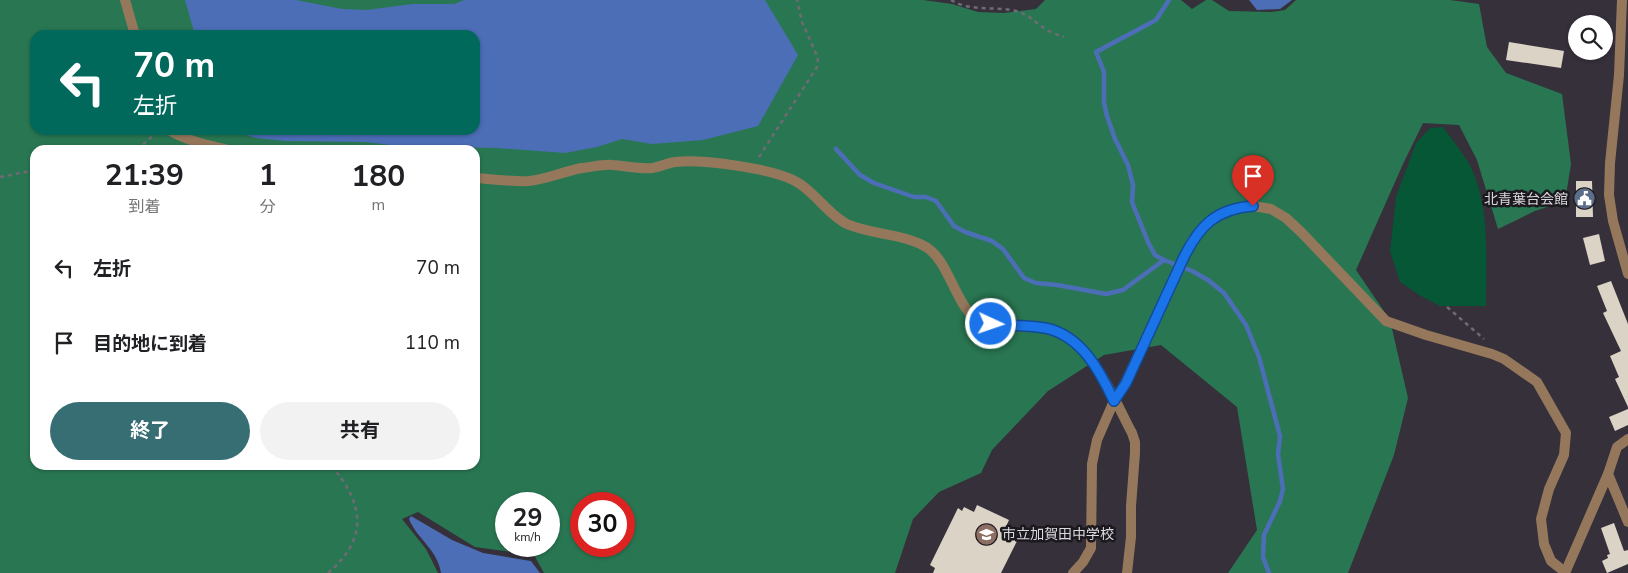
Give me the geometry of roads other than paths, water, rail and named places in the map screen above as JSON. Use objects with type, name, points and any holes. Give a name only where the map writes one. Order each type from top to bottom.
[{"type":"street","points":[[125,0],[134,30]]},
{"type":"street","points":[[1622,0],[1624,75],[1610,163],[1609,195],[1612,221],[1628,274]]},
{"type":"street","points":[[177,135],[208,145]]},
{"type":"street","points":[[480,178],[529,181],[580,168],[611,165],[653,168],[672,162],[697,161],[756,170],[795,180],[843,222],[854,227],[895,235],[927,247],[941,264],[969,312],[980,321],[998,325],[1023,325],[1047,328],[1061,334],[1088,355],[1103,376],[1135,442],[1131,537],[1127,573]]},
{"type":"street","points":[[1073,573],[1092,548],[1092,464],[1097,440],[1114,401],[1126,383],[1192,241],[1202,228],[1216,217],[1239,207],[1253,206],[1271,209],[1286,218],[1386,321],[1426,336],[1492,354],[1504,359],[1537,382],[1566,433],[1564,455],[1549,489],[1541,519],[1544,544],[1551,560],[1565,572],[1608,474],[1617,447],[1628,440]]},
{"type":"street","points":[[1608,474],[1628,522]]},
{"type":"water","points":[[185,0],[296,0],[342,9],[367,10],[412,4],[454,4],[464,0],[765,0],[798,55],[758,126],[703,140],[652,144],[622,139],[597,147],[565,153],[480,148],[480,145],[391,145],[365,142],[285,141],[256,138],[247,135],[480,135],[480,30],[194,30]]},
{"type":"water","points":[[1249,0],[1292,0],[1280,9],[1257,10]]},
{"type":"water","points":[[411,516],[452,540],[483,553],[495,555],[495,557],[531,561],[540,573],[441,573],[432,551],[417,533],[409,519]]},
{"type":"waterway","points":[[1169,0],[1156,20],[1096,52],[1104,72],[1104,103],[1115,139],[1128,165],[1133,185],[1132,202],[1155,255],[1192,271],[1208,280],[1224,293],[1246,325],[1259,357],[1280,436],[1278,454],[1283,489],[1280,501],[1264,535],[1263,557],[1269,573]]},
{"type":"waterway","points":[[836,149],[860,175],[874,183],[914,197],[926,197],[936,201],[954,226],[965,232],[992,241],[1003,249],[1024,278],[1036,283],[1106,294],[1123,290],[1164,260]]},
{"type":"place","name":"北青葉台会館","points":[[1584,199]]},
{"type":"place","name":"市立加賀田中学校","points":[[986,534]]}]
